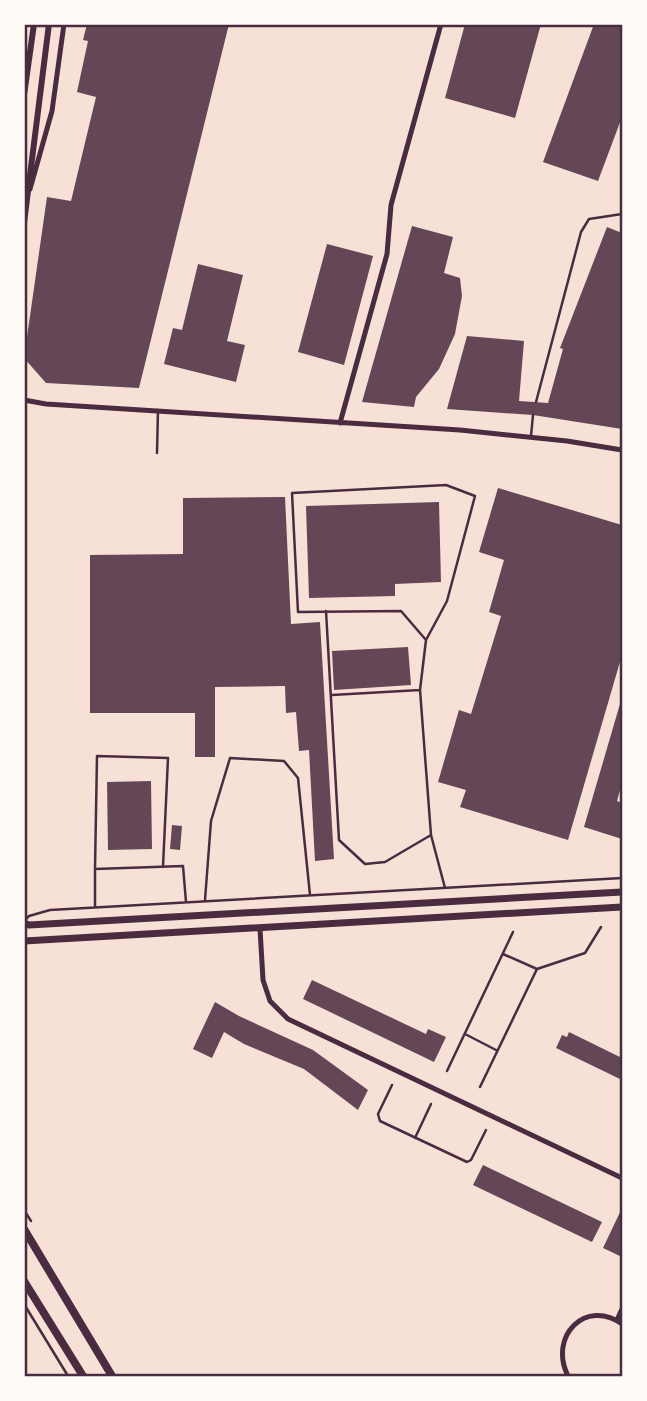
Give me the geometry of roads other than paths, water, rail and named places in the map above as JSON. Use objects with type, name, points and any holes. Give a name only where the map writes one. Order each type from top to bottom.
[{"type":"main road","points":[[24,922],[29,925],[622,892]]},
{"type":"main road","points":[[24,941],[622,907]]},
{"type":"main road","points":[[24,1229],[112,1377]]},
{"type":"main road","points":[[24,1281],[83,1377]]},
{"type":"street","points":[[24,95],[34,24]]},
{"type":"street","points":[[24,223],[49,24]]},
{"type":"street","points":[[29,192],[52,111],[64,24]]},
{"type":"street","points":[[340,423],[387,254],[391,205],[441,24]]},
{"type":"street","points":[[24,400],[46,404],[531,437],[622,450]]},
{"type":"street","points":[[260,929],[263,980],[270,1000],[288,1019],[622,1178]]},
{"type":"street","points":[[568,1377],[562,1365],[561,1352],[570,1329],[580,1321],[592,1317],[605,1317],[620,1322],[622,1309]]},
{"type":"lane","points":[[536,402],[581,232],[589,219],[622,215]]},
{"type":"lane","points":[[157,453],[158,411]]},
{"type":"lane","points":[[531,437],[533,415]]},
{"type":"lane","points":[[426,639],[401,611],[298,612],[292,493],[446,485],[475,496],[447,601],[426,639],[420,690],[431,835],[445,888]]},
{"type":"lane","points":[[326,611],[339,840],[365,864],[385,862],[431,835]]},
{"type":"lane","points":[[331,695],[420,690]]},
{"type":"lane","points":[[95,907],[97,756],[168,758],[163,867]]},
{"type":"lane","points":[[205,901],[211,821],[230,758],[284,761],[298,778],[310,895]]},
{"type":"lane","points":[[95,869],[183,866],[186,902]]},
{"type":"lane","points":[[24,922],[29,916],[43,911],[95,907],[622,878]]}]
